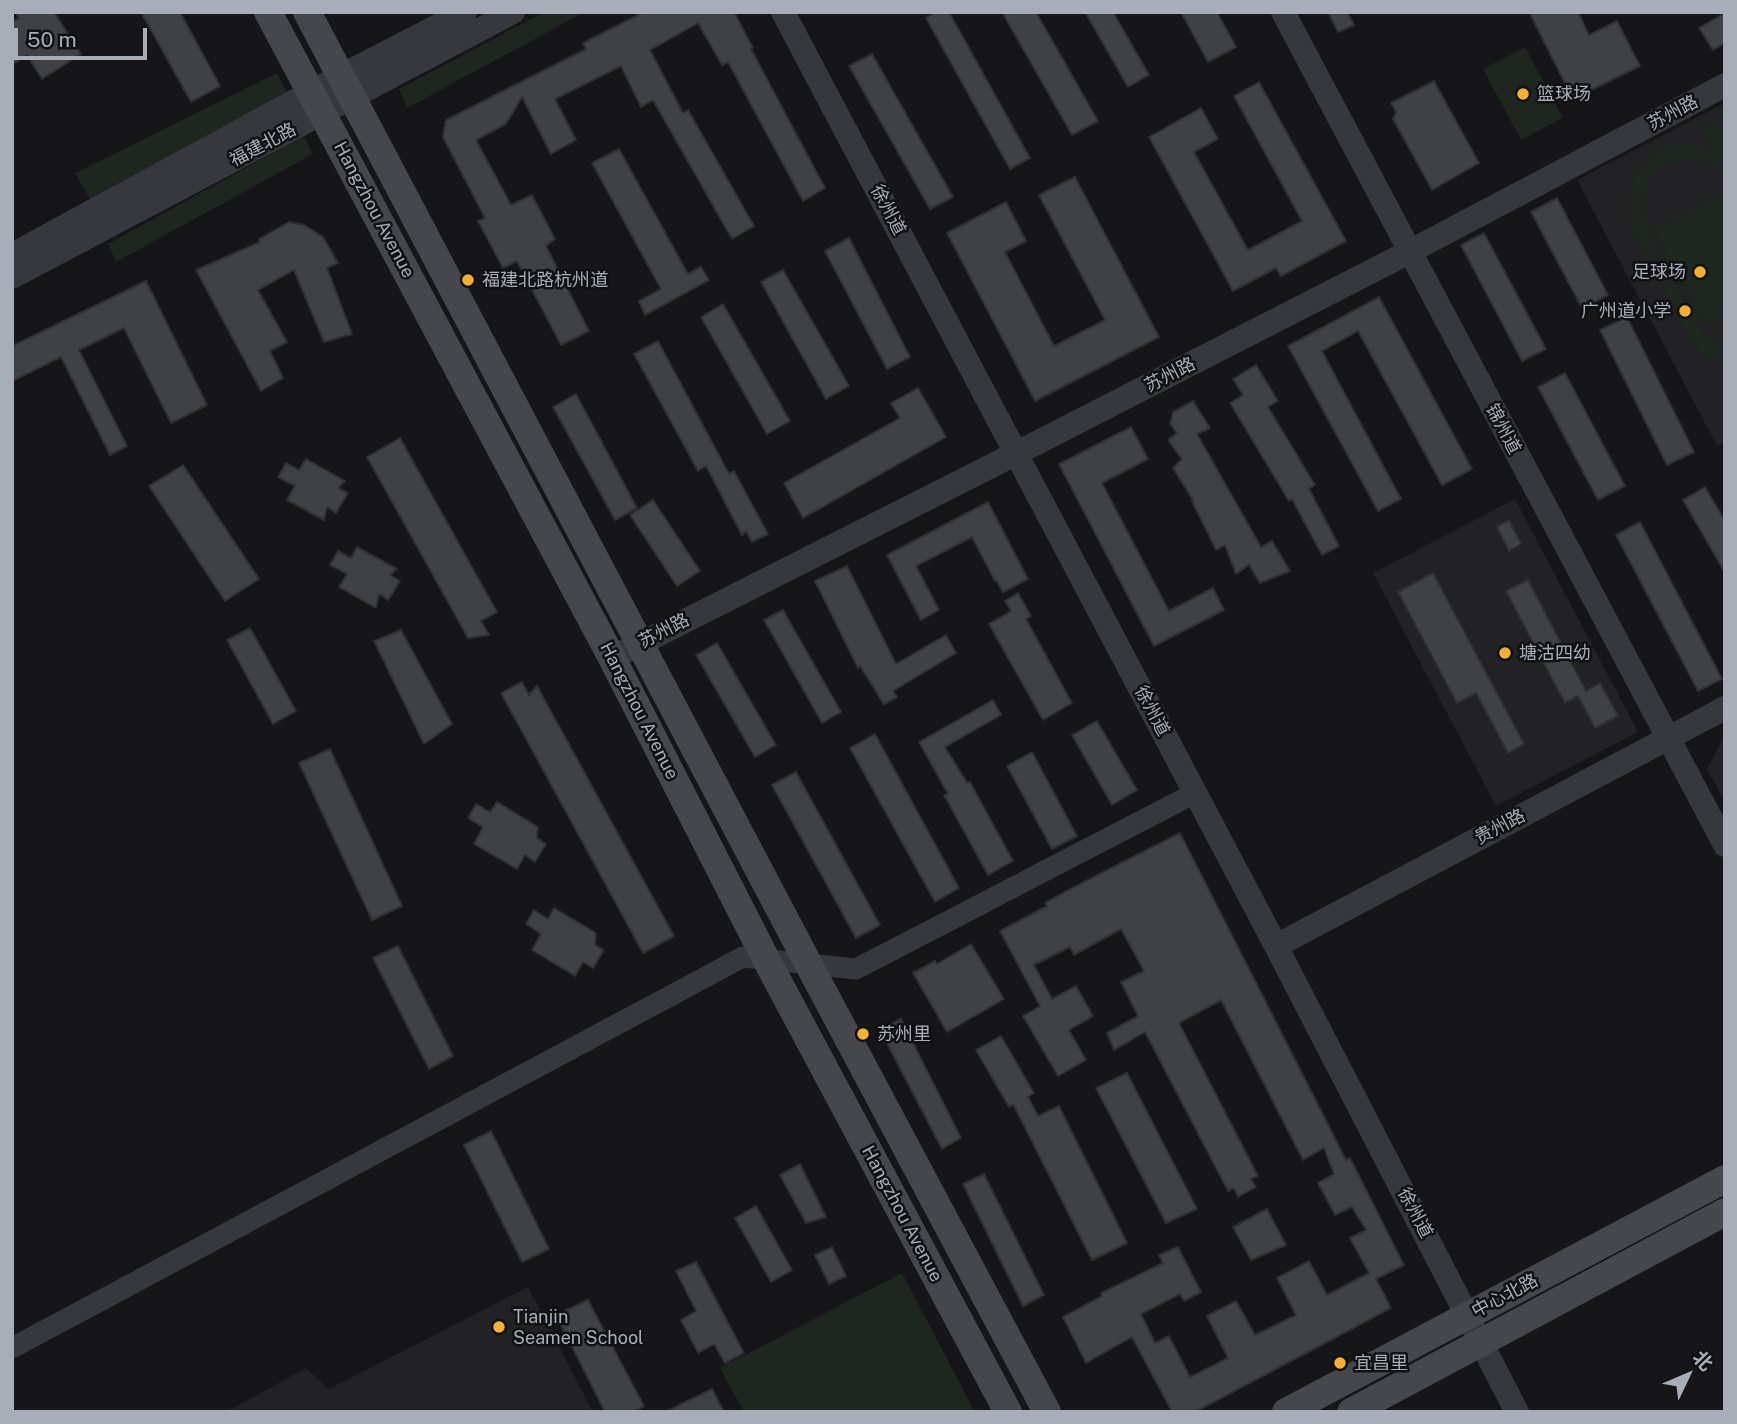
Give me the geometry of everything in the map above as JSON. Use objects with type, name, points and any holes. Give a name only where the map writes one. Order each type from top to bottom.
[{"type":"main road","name":"Hangzhou Avenue","points":[[268,12],[612,657],[767,961],[1008,1412]]},
{"type":"main road","name":"Hangzhou Avenue","points":[[307,12],[1047,1412]]},
{"type":"main road","name":"中心北路","points":[[1286,1412],[1725,1180]]},
{"type":"main road","name":"中心北路","points":[[1352,1412],[1725,1212]]},
{"type":"street","name":"福建北路","points":[[347,87],[465,12]]},
{"type":"street","name":"福建北路","points":[[12,256],[347,87],[513,12]]},
{"type":"street","name":"徐州道","points":[[783,12],[1276,946],[1517,1412]]},
{"type":"street","name":"锦州道","points":[[1283,12],[1725,845]]},
{"type":"street","name":"苏州路","points":[[612,657],[1409,252],[1725,85]]},
{"type":"street","name":"福建北路","points":[[12,277],[317,103]]},
{"type":"street","name":"贵州路","points":[[1276,946],[1725,708]]},
{"type":"street","points":[[12,1348],[743,957],[856,969],[1195,793]]},
{"type":"shaded area","points":[[544,12],[585,12],[407,108],[399,89]]},
{"type":"shaded area","name":"篮球场","points":[[1525,47],[1563,118],[1521,140],[1483,69]]},
{"type":"shaded area","points":[[277,73],[289,96],[91,201],[75,173]]},
{"type":"shaded area","name":"广州道小学","points":[[1725,103],[1725,442],[1717,446],[1577,180]]},
{"type":"shaded area","points":[[1718,118],[1725,130],[1725,172],[1698,160],[1668,164],[1661,168],[1647,188],[1645,211],[1655,244],[1699,328],[1704,335],[1725,349],[1725,365],[1703,354],[1688,335],[1635,236],[1628,209],[1634,178],[1646,161],[1663,148],[1673,145],[1712,148],[1701,128]]},
{"type":"shaded area","points":[[304,136],[313,154],[116,262],[108,244]]},
{"type":"shaded area","name":"足球场","points":[[1725,191],[1725,315],[1704,326],[1653,228]]},
{"type":"shaded area","name":"塘沽四幼","points":[[1515,499],[1638,732],[1496,806],[1373,573]]},
{"type":"shaded area","points":[[1725,735],[1725,802],[1707,769]]},
{"type":"shaded area","points":[[902,1273],[975,1412],[744,1412],[720,1368]]},
{"type":"shaded area","name":"Tianjin Seamen School","points":[[528,1287],[593,1412],[226,1412],[306,1368],[329,1389]]},
{"type":"building","points":[[15,12],[54,12],[81,54],[42,79],[27,55],[12,65],[12,22],[19,18]]},
{"type":"building","points":[[141,12],[180,12],[220,86],[191,102]]},
{"type":"building","points":[[644,12],[734,12],[825,188],[803,201],[728,62],[722,65],[698,23],[650,50],[683,113],[688,110],[754,226],[732,239],[653,100],[641,107],[621,66],[555,99],[576,140],[551,154],[522,97],[506,124],[476,140],[511,205],[532,195],[555,239],[546,246],[589,331],[561,345],[517,261],[503,268],[478,221],[485,218],[443,137],[446,120],[586,49],[583,43]]},
{"type":"building","points":[[935,12],[949,12],[1030,158],[1010,169],[926,18]]},
{"type":"building","points":[[1002,12],[1036,12],[1098,121],[1072,135]]},
{"type":"building","points":[[1085,12],[1113,12],[1149,75],[1128,87]]},
{"type":"building","points":[[1181,12],[1217,12],[1236,47],[1208,62]]},
{"type":"building","points":[[1328,12],[1347,12],[1354,25],[1338,32]]},
{"type":"building","points":[[1529,12],[1578,12],[1589,35],[1617,21],[1640,66],[1573,99]]},
{"type":"building","points":[[1725,13],[1725,43],[1713,50],[1699,28]]},
{"type":"building","points":[[872,54],[953,197],[930,209],[849,66]]},
{"type":"building","points":[[1434,81],[1479,163],[1432,190],[1393,119],[1396,112],[1391,103]]},
{"type":"building","points":[[1259,82],[1346,241],[1281,276],[1276,268],[1233,291],[1149,137],[1201,108],[1218,139],[1194,152],[1248,250],[1302,221],[1234,96]]},
{"type":"building","points":[[619,149],[688,274],[701,267],[709,280],[645,315],[639,301],[661,289],[592,163]]},
{"type":"building","points":[[1075,177],[1159,337],[1035,401],[947,233],[1006,202],[1026,241],[1005,252],[1054,346],[1105,320],[1039,195]]},
{"type":"building","points":[[1557,198],[1608,295],[1582,308],[1531,212]]},
{"type":"building","points":[[289,222],[304,225],[323,237],[338,263],[327,268],[352,334],[324,342],[294,270],[258,290],[287,342],[270,351],[283,378],[261,391],[196,270],[260,242],[259,239]]},
{"type":"building","points":[[1484,233],[1546,349],[1522,361],[1461,245]]},
{"type":"building","points":[[849,238],[910,357],[887,369],[825,251]]},
{"type":"building","points":[[783,270],[849,386],[826,399],[761,282]]},
{"type":"building","points":[[146,281],[207,405],[171,423],[124,328],[79,350],[127,446],[110,455],[61,357],[12,381],[12,346]]},
{"type":"building","points":[[1379,297],[1472,469],[1442,485],[1358,331],[1322,351],[1401,499],[1378,511],[1288,346]]},
{"type":"building","points":[[723,304],[790,421],[767,434],[701,317]]},
{"type":"building","points":[[1627,317],[1694,452],[1667,465],[1600,330]]},
{"type":"building","points":[[658,341],[729,474],[734,471],[768,534],[752,542],[746,531],[742,535],[706,466],[698,471],[634,354]]},
{"type":"building","points":[[1256,365],[1278,401],[1268,407],[1315,485],[1309,489],[1339,546],[1322,555],[1292,499],[1289,501],[1230,403],[1243,395],[1233,379]]},
{"type":"building","points":[[1565,373],[1625,486],[1598,500],[1538,387]]},
{"type":"building","points":[[918,388],[946,437],[803,518],[784,483],[900,418],[891,403]]},
{"type":"building","points":[[576,394],[637,508],[615,520],[553,407]]},
{"type":"building","points":[[1193,401],[1210,428],[1197,434],[1261,547],[1272,541],[1290,571],[1260,583],[1249,565],[1236,574],[1225,545],[1216,550],[1193,500],[1173,468],[1182,459],[1168,440],[1177,433],[1170,424],[1173,412]]},
{"type":"building","points":[[1131,427],[1148,459],[1102,483],[1169,611],[1213,588],[1224,610],[1154,646],[1059,464]]},
{"type":"building","points":[[400,438],[497,612],[481,621],[489,635],[468,638],[367,457]]},
{"type":"building","points":[[306,459],[345,481],[338,488],[348,493],[336,513],[327,507],[324,520],[287,500],[295,486],[278,477],[286,463],[299,470]]},
{"type":"building","points":[[183,465],[259,579],[225,601],[149,486]]},
{"type":"building","points":[[1705,487],[1725,521],[1725,573],[1683,500]]},
{"type":"building","points":[[653,500],[700,571],[677,586],[630,515]]},
{"type":"building","points":[[988,502],[1028,579],[1003,592],[972,537],[916,566],[939,610],[921,620],[887,555]]},
{"type":"building","points":[[1509,520],[1521,544],[1509,551],[1497,527]]},
{"type":"building","points":[[1640,522],[1722,679],[1698,691],[1616,535]]},
{"type":"building","points":[[357,547],[397,569],[390,575],[400,581],[388,600],[379,594],[376,608],[339,587],[347,574],[330,565],[338,551],[351,558]]},
{"type":"building","points":[[847,566],[896,664],[946,635],[956,653],[893,691],[897,697],[884,704],[860,666],[858,668],[815,581]]},
{"type":"building","points":[[1433,573],[1524,744],[1508,753],[1476,693],[1457,703],[1398,592]]},
{"type":"building","points":[[1528,580],[1586,691],[1600,683],[1618,716],[1595,728],[1578,696],[1565,703],[1506,591]]},
{"type":"building","points":[[1018,593],[1031,616],[1026,619],[1072,703],[1043,720],[989,624],[1011,611],[1005,601]]},
{"type":"building","points":[[783,610],[841,712],[822,723],[764,620]]},
{"type":"building","points":[[250,628],[296,711],[273,724],[227,640]]},
{"type":"building","points":[[401,630],[452,724],[424,744],[374,641]]},
{"type":"building","points":[[717,643],[776,745],[755,757],[696,655]]},
{"type":"building","points":[[522,682],[529,695],[537,686],[674,936],[643,953],[501,693]]},
{"type":"building","points":[[993,700],[1001,715],[945,747],[967,783],[970,782],[1013,861],[988,875],[944,795],[948,794],[919,742]]},
{"type":"building","points":[[1097,721],[1137,790],[1112,805],[1072,735]]},
{"type":"building","points":[[875,734],[959,888],[935,902],[850,748]]},
{"type":"building","points":[[330,749],[402,906],[372,920],[299,763]]},
{"type":"building","points":[[1032,752],[1077,836],[1052,849],[1007,766]]},
{"type":"building","points":[[796,772],[880,925],[856,938],[772,785]]},
{"type":"building","points":[[497,802],[538,827],[537,838],[546,844],[535,862],[525,855],[517,869],[474,844],[483,827],[468,818],[476,804],[490,812]]},
{"type":"building","points":[[1180,833],[1346,1160],[1350,1158],[1404,1265],[1376,1279],[1391,1308],[1195,1412],[1172,1412],[1132,1337],[1086,1363],[1063,1317],[1102,1296],[1101,1293],[1163,1263],[1159,1255],[1178,1247],[1201,1292],[1184,1301],[1180,1294],[1141,1314],[1155,1343],[1169,1336],[1190,1377],[1228,1358],[1207,1316],[1236,1301],[1255,1335],[1296,1315],[1277,1278],[1309,1261],[1327,1295],[1369,1273],[1350,1238],[1366,1230],[1352,1207],[1335,1215],[1318,1183],[1334,1174],[1324,1148],[1303,1160],[1221,1000],[1179,1023],[1258,1176],[1251,1179],[1256,1187],[1238,1197],[1234,1188],[1228,1191],[1145,1032],[1114,1050],[1107,1033],[1138,1016],[1121,982],[1144,971],[1121,929],[1074,955],[1070,947],[1034,965],[1052,999],[1076,986],[1093,1016],[1069,1030],[1086,1060],[1058,1076],[1023,1016],[1040,1006],[1000,931],[1047,906],[1045,903],[1074,887]]},
{"type":"building","points":[[554,908],[596,933],[595,945],[604,950],[593,968],[583,962],[575,976],[532,950],[541,934],[526,924],[534,910],[548,919]]},
{"type":"building","points":[[971,944],[1004,999],[947,1032],[913,973],[935,961],[937,964]]},
{"type":"building","points":[[398,946],[453,1056],[429,1069],[373,958]]},
{"type":"building","points":[[901,1019],[961,1138],[942,1149],[880,1030]]},
{"type":"building","points":[[1001,1036],[1034,1093],[1028,1097],[1038,1116],[1059,1106],[1127,1243],[1092,1260],[1013,1104],[1009,1107],[976,1050]]},
{"type":"building","points":[[1127,1073],[1197,1209],[1166,1223],[1096,1088]]},
{"type":"building","points":[[491,1131],[549,1249],[522,1262],[464,1145]]},
{"type":"building","points":[[800,1164],[826,1217],[806,1223],[780,1175]]},
{"type":"building","points":[[984,1174],[1044,1295],[1023,1306],[963,1184]]},
{"type":"building","points":[[756,1206],[792,1270],[771,1282],[735,1218]]},
{"type":"building","points":[[1267,1209],[1286,1245],[1251,1260],[1233,1227]]},
{"type":"building","points":[[832,1247],[846,1276],[829,1284],[815,1255]]},
{"type":"building","points":[[696,1262],[744,1353],[725,1363],[714,1344],[698,1353],[681,1320],[696,1311],[676,1271]]},
{"type":"building","points":[[588,1300],[644,1406],[633,1412],[605,1412],[556,1315]]},
{"type":"building","points":[[712,1389],[724,1412],[665,1412]]},
{"type":"place","name":"篮球场","points":[[1523,94]]},
{"type":"place","name":"足球场","points":[[1700,272]]},
{"type":"place","name":"福建北路杭州道","points":[[468,280]]},
{"type":"place","name":"广州道小学","points":[[1685,311]]},
{"type":"place","name":"塘沽四幼","points":[[1505,653]]},
{"type":"place","name":"苏州里","points":[[863,1034]]},
{"type":"place","name":"Tianjin Seamen School","points":[[499,1327]]},
{"type":"place","name":"宜昌里","points":[[1340,1363]]}]
